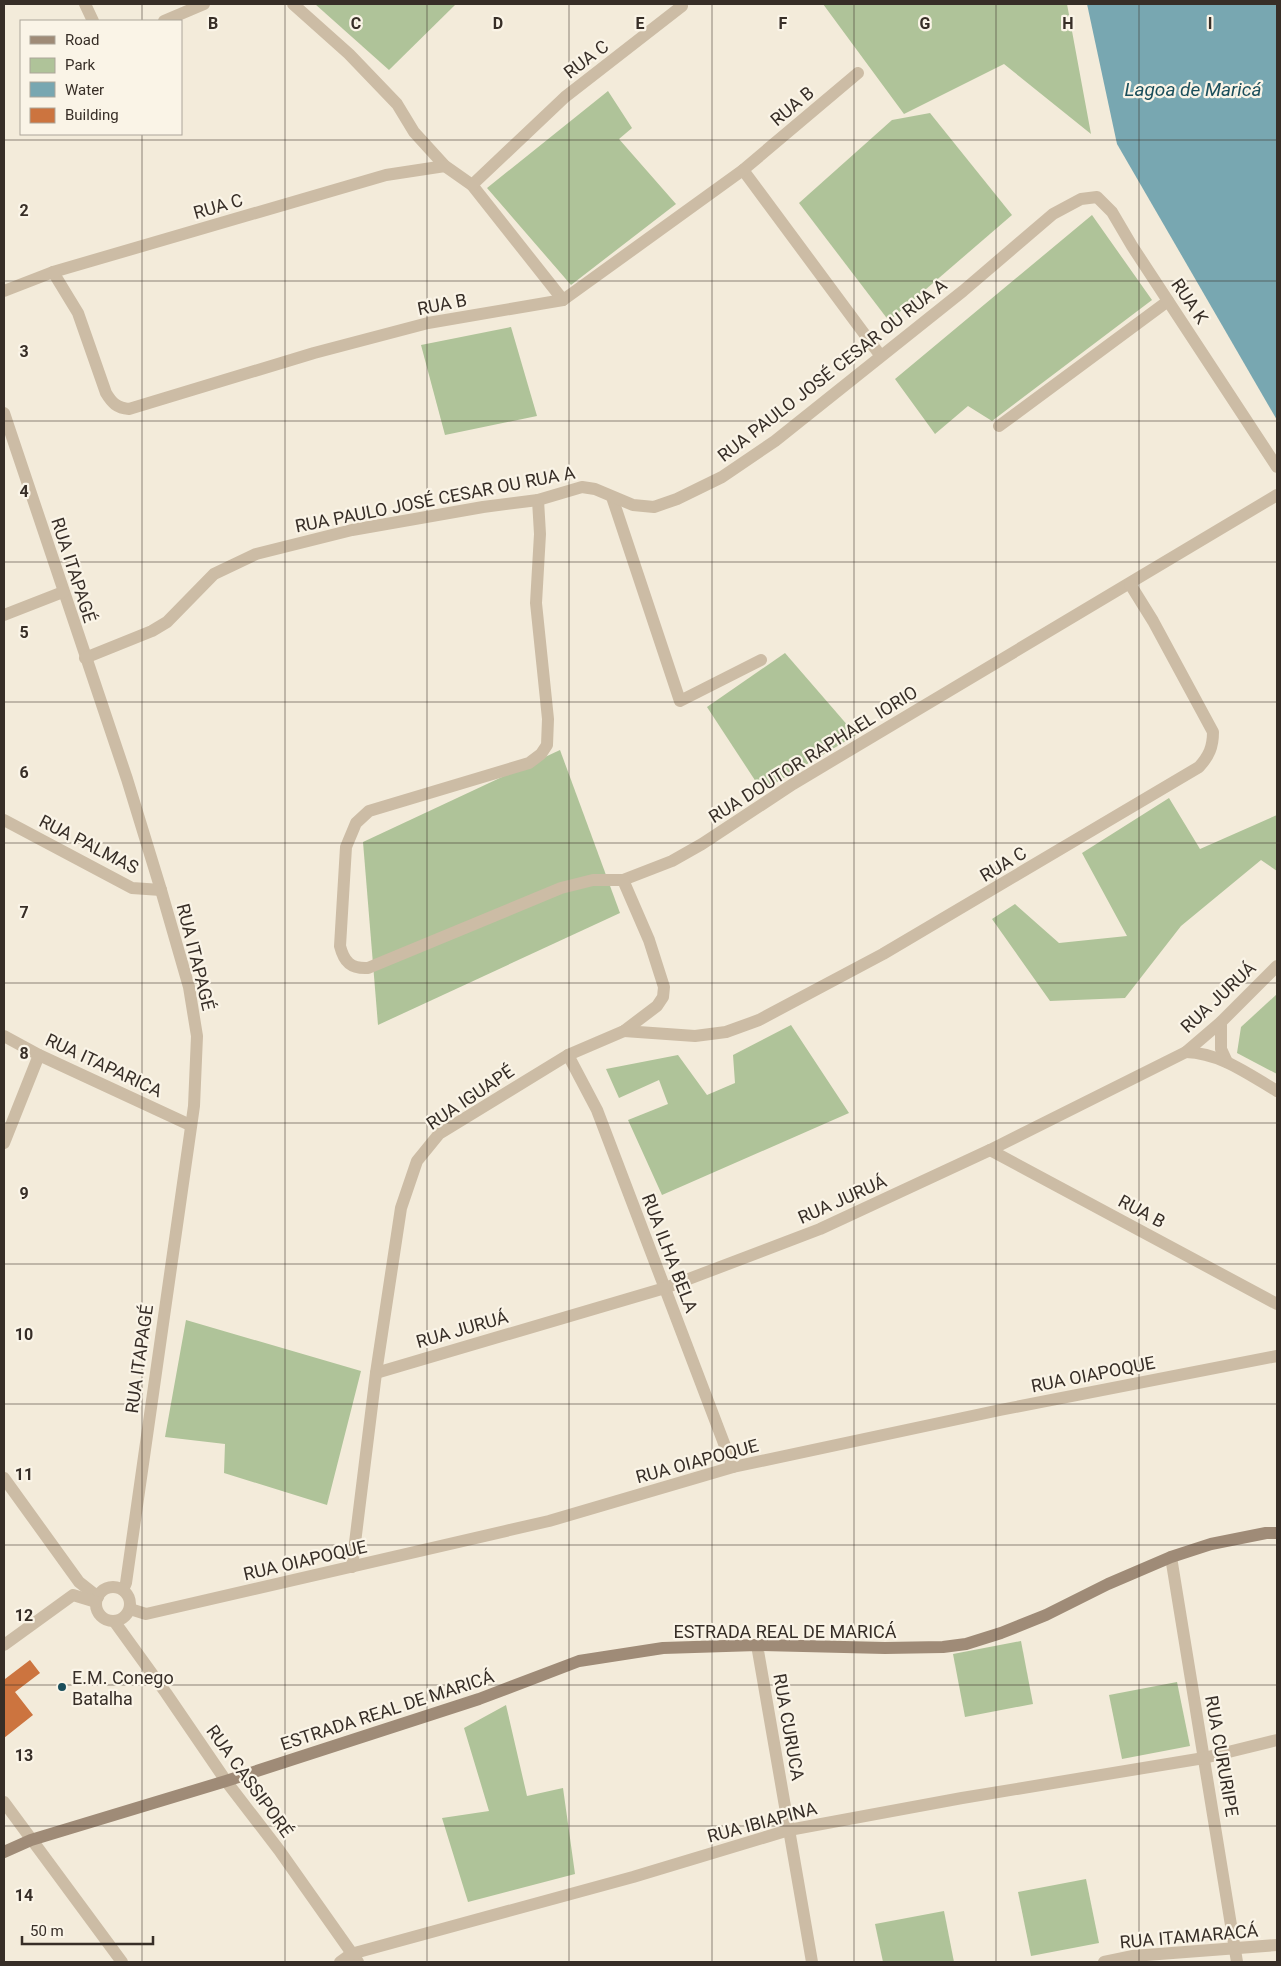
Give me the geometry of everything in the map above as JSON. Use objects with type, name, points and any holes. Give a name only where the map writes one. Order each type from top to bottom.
[{"type":"main road","name":"ESTRADA REAL DE MARICÁ","points":[[4,1852],[31,1840],[226,1781],[478,1699],[579,1661],[663,1648],[757,1645],[943,1648],[966,1644],[1046,1615],[1108,1584],[1171,1556],[1211,1544],[1266,1533],[1277,1533]]},
{"type":"street","points":[[86,4],[93,20]]},
{"type":"street","points":[[166,20],[204,4]]},
{"type":"street","points":[[293,4],[349,54],[397,104],[414,132],[445,166],[472,185],[563,300]]},
{"type":"street","name":"RUA C","points":[[472,185],[565,97],[682,6]]},
{"type":"street","name":"RUA B","points":[[53,272],[78,313],[106,393],[112,403],[121,408],[129,409],[314,353],[428,323],[563,300],[743,170],[858,73]]},
{"type":"street","name":"RUA C","points":[[4,291],[53,272],[386,175],[445,166]]},
{"type":"street","points":[[743,170],[880,355]]},
{"type":"street","name":"RUA K","points":[[1053,214],[1081,199],[1097,197],[1112,212],[1277,467]]},
{"type":"street","name":"RUA PAULO JOSÉ CESAR OU RUA A","points":[[85,658],[159,627],[167,622],[214,574],[256,554],[352,530],[482,507],[538,500],[582,487],[595,489],[632,506],[654,507],[722,477],[775,441],[963,290],[1053,214]]},
{"type":"street","points":[[999,426],[1168,301]]},
{"type":"street","name":"RUA ITAPAGÉ","points":[[4,413],[161,890],[189,987],[197,1036],[194,1106],[126,1583],[123,1590]]},
{"type":"street","name":"RUA DOUTOR RAPHAEL IORIO","points":[[538,500],[540,534],[536,603],[548,719],[547,745],[541,754],[529,763],[369,811],[356,823],[346,847],[340,946],[342,956],[348,963],[358,968],[368,968],[561,888],[592,880],[623,880],[672,861],[702,844],[793,784],[1277,495]]},
{"type":"street","points":[[612,497],[680,701],[761,660]]},
{"type":"street","name":"RUA C","points":[[624,1031],[695,1036],[726,1032],[760,1020],[883,954],[1199,767],[1209,756],[1213,743],[1213,732],[1153,621],[1130,584]]},
{"type":"street","points":[[4,615],[62,592]]},
{"type":"street","name":"RUA PALMAS","points":[[4,820],[132,888],[161,890]]},
{"type":"street","name":"RUA IGUAPÉ","points":[[352,1567],[376,1373],[401,1208],[417,1161],[440,1134],[568,1055],[624,1031],[657,1006],[663,997],[664,987],[649,940],[623,880]]},
{"type":"street","name":"RUA JURUÁ","points":[[376,1373],[665,1288],[820,1229],[990,1150],[1186,1052],[1221,1022],[1277,966]]},
{"type":"street","points":[[1221,1022],[1221,1048],[1228,1062]]},
{"type":"street","name":"RUA ITAPARICA","points":[[4,1036],[39,1055],[190,1125]]},
{"type":"street","points":[[1186,1052],[1203,1054],[1228,1062],[1277,1090]]},
{"type":"street","points":[[4,1143],[39,1055]]},
{"type":"street","name":"RUA ILHA BELA","points":[[568,1055],[597,1110],[732,1467]]},
{"type":"street","name":"RUA B","points":[[990,1150],[1277,1304]]},
{"type":"street","name":"RUA OIAPOQUE","points":[[130,1609],[146,1614],[549,1521],[732,1467],[1000,1410],[1277,1356]]},
{"type":"street","name":"RUA CASSIPORÉ","points":[[4,1478],[79,1582],[97,1599],[96,1608],[102,1618],[114,1622],[166,1693],[226,1781],[279,1850],[355,1958]]},
{"type":"street","name":"RUA CURURIPE","points":[[1171,1556],[1236,1956]]},
{"type":"street","points":[[4,1645],[73,1595],[97,1599],[106,1588],[111,1587],[123,1590],[130,1598],[130,1609],[124,1618],[114,1622]]},
{"type":"street","name":"RUA CURUCA","points":[[757,1645],[812,1962]]},
{"type":"street","name":"RUA IBIAPINA","points":[[340,1962],[789,1830],[962,1798],[1204,1758],[1277,1740]]},
{"type":"street","points":[[4,1802],[122,1962]]},
{"type":"street","name":"RUA ITAMARACÁ","points":[[1104,1962],[1133,1956],[1236,1956],[1277,1945]]},
{"type":"green space","points":[[315,4],[456,4],[389,70]]},
{"type":"green space","points":[[823,4],[1067,4],[1091,134],[1004,64],[904,114]]},
{"type":"green space","points":[[608,91],[632,128],[619,139],[676,204],[571,285],[487,188]]},
{"type":"green space","points":[[930,113],[1012,215],[889,321],[799,203],[892,120]]},
{"type":"green space","points":[[1092,215],[1152,300],[992,421],[968,406],[935,434],[895,379]]},
{"type":"green space","points":[[511,327],[537,416],[445,435],[421,345]]},
{"type":"green space","points":[[785,653],[856,735],[762,791],[707,707]]},
{"type":"green space","points":[[560,750],[620,913],[378,1025],[363,842]]},
{"type":"green space","points":[[1169,798],[1200,849],[1277,815],[1277,871],[1261,860],[1181,926],[1125,998],[1050,1001],[992,919],[1015,904],[1059,943],[1127,936],[1082,853]]},
{"type":"green space","points":[[1277,994],[1277,1074],[1237,1053],[1241,1027]]},
{"type":"green space","points":[[791,1025],[849,1113],[662,1195],[628,1120],[668,1104],[659,1080],[619,1098],[606,1069],[678,1055],[707,1095],[735,1083],[733,1055]]},
{"type":"green space","points":[[186,1320],[361,1371],[327,1505],[224,1473],[225,1444],[165,1437]]},
{"type":"green space","points":[[1021,1641],[1033,1704],[965,1717],[953,1654]]},
{"type":"green space","points":[[1177,1682],[1190,1746],[1122,1759],[1109,1695]]},
{"type":"green space","points":[[506,1705],[527,1796],[563,1788],[575,1874],[468,1902],[442,1818],[489,1811],[464,1728]]},
{"type":"green space","points":[[1086,1879],[1099,1943],[1031,1956],[1018,1892]]},
{"type":"green space","points":[[944,1911],[954,1962],[883,1962],[875,1924]]},
{"type":"water","name":"Lagoa de Maricá","points":[[1087,4],[1277,4],[1277,420],[1117,144]]},
{"type":"building","points":[[30,1660],[40,1673],[15,1692],[33,1715],[4,1738],[4,1677],[5,1679]]},
{"type":"place","name":"E.M. Conego Batalha","points":[[62,1687]]}]
